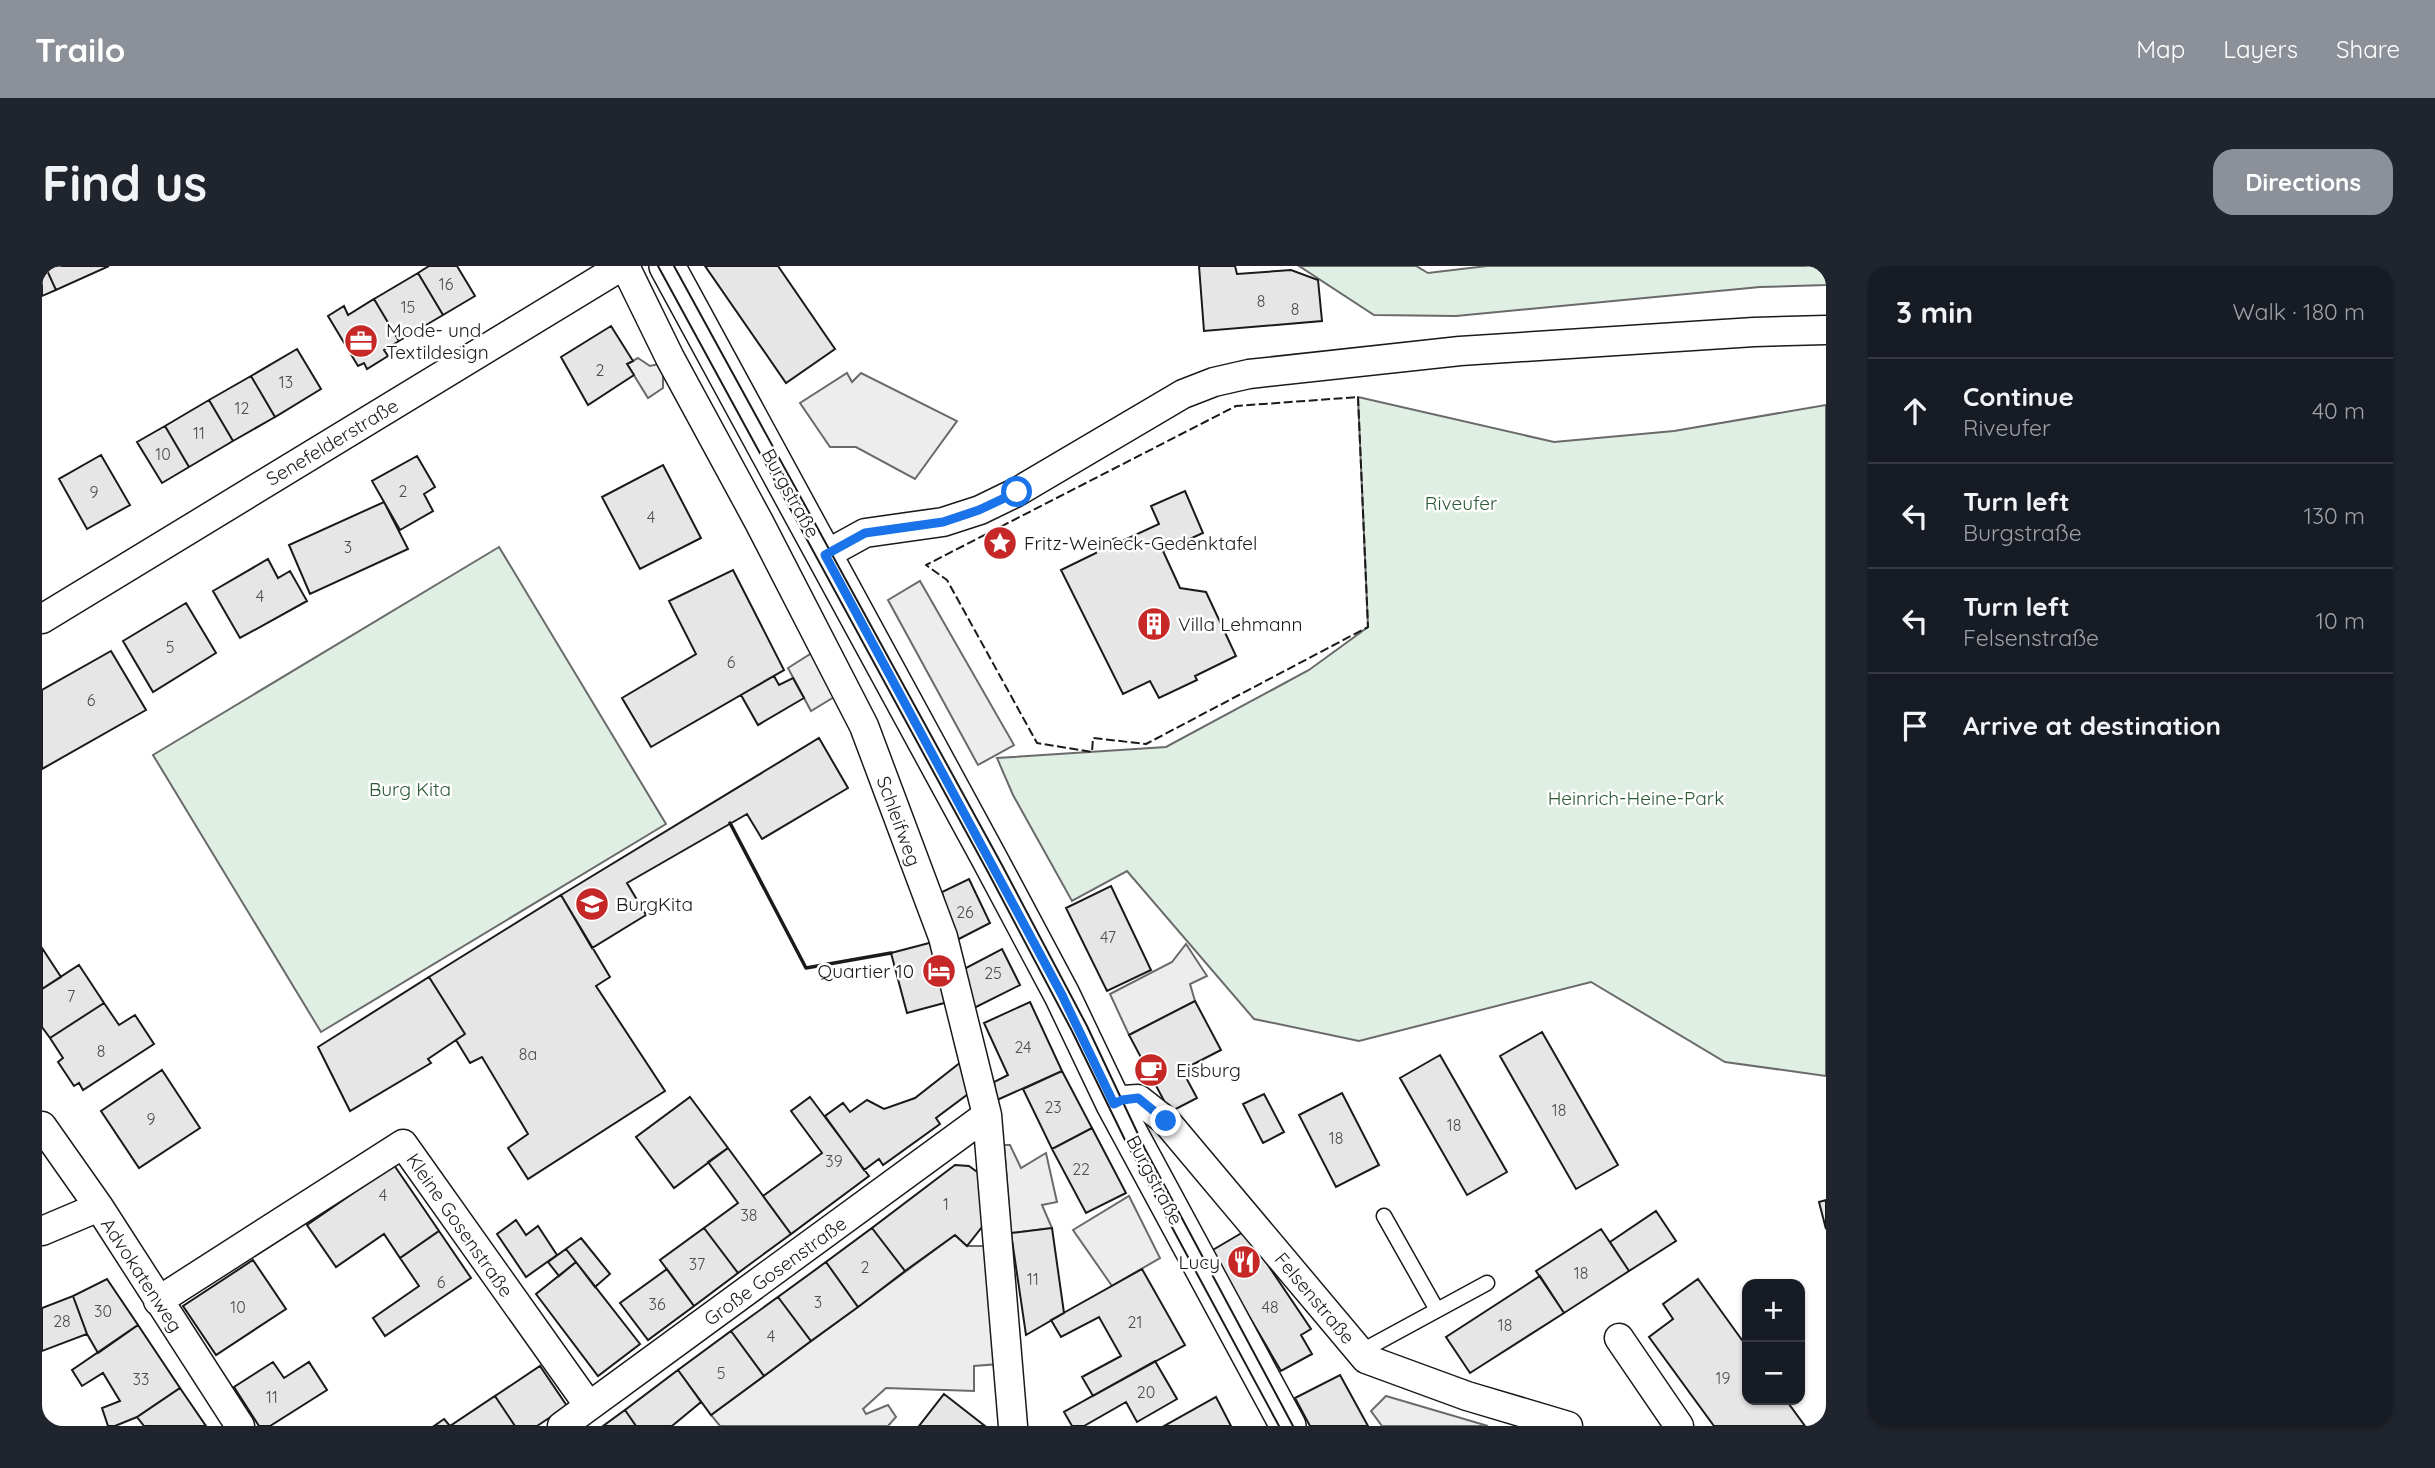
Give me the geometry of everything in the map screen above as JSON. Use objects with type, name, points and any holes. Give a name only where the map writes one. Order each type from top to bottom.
[{"type":"street","name":"Senefelderstraße","points":[[42,619],[624,266]]},
{"type":"street","name":"Schleifweg","points":[[624,266],[864,726],[943,937],[987,1115],[1013,1426]]},
{"type":"street","name":"Burgstraße","points":[[667,266],[1050,972],[1114,1104],[1288,1426]]},
{"type":"street","points":[[825,555],[865,533],[943,522],[979,510],[1017,492],[1184,394],[1214,382],[1249,374],[1460,351],[1754,332],[1826,330]]},
{"type":"street","name":"Felsenstraße","points":[[1114,1104],[1138,1098],[1166,1121],[1366,1359],[1467,1396],[1568,1426]]},
{"type":"street","name":"Große Gosenstraße","points":[[562,1426],[987,1115]]},
{"type":"street","name":"Advokatenweg","points":[[42,1126],[99,1208],[240,1426]]},
{"type":"street","name":"Kleine Gosenstraße","points":[[158,1301],[403,1144],[589,1406]]},
{"type":"street","points":[[42,1231],[99,1208]]},
{"type":"street","points":[[1619,1338],[1679,1426]]},
{"type":"lane","points":[[1384,1216],[1437,1310]]},
{"type":"lane","points":[[1360,1352],[1487,1283]]},
{"type":"green space","points":[[1299,266],[1416,266],[1428,273],[1487,266],[1826,266],[1826,285],[1760,287],[1456,316],[1374,315]]},
{"type":"green space","name":"Heinrich-Heine-Park","points":[[1358,397],[1554,442],[1674,431],[1826,405],[1826,1076],[1725,1062],[1591,982],[1359,1041],[1254,1019],[1127,871],[1072,901],[1013,795],[997,758],[1166,747],[1309,670],[1368,627]]},
{"type":"green space","name":"Burg Kita","points":[[499,547],[666,824],[321,1032],[153,755]]},
{"type":"shaded area","points":[[638,358],[650,366],[663,363],[663,388],[648,398],[627,364]]},
{"type":"shaded area","points":[[847,373],[852,382],[861,373],[957,421],[915,479],[856,447],[830,447],[800,403]]},
{"type":"shaded area","points":[[920,581],[1014,745],[978,765],[888,600]]},
{"type":"shaded area","points":[[815,651],[839,694],[811,711],[788,668]]},
{"type":"shaded area","points":[[1186,944],[1207,976],[1190,984],[1195,1001],[1129,1035],[1110,994],[1172,962]]},
{"type":"shaded area","points":[[1004,1145],[1010,1145],[1021,1168],[1046,1153],[1057,1202],[1042,1205],[1052,1228],[1011,1233]]},
{"type":"shaded area","points":[[1129,1196],[1160,1258],[1112,1286],[1073,1230]]},
{"type":"shaded area","points":[[955,1235],[967,1246],[990,1246],[999,1364],[974,1366],[974,1391],[886,1388],[863,1409],[866,1414],[888,1405],[896,1417],[888,1426],[720,1426],[711,1415]]},
{"type":"shaded area","points":[[1386,1396],[1488,1426],[1382,1426],[1371,1411]]},
{"type":"building","points":[[42,266],[45,266],[56,290],[42,296]]},
{"type":"building","points":[[45,266],[109,266],[56,290]]},
{"type":"building","points":[[429,266],[457,266],[475,296],[443,315],[418,273]]},
{"type":"building","points":[[705,266],[778,266],[835,349],[786,383]]},
{"type":"building","points":[[1199,266],[1235,266],[1237,274],[1291,270],[1318,280],[1322,321],[1204,331]]},
{"type":"building","points":[[418,273],[443,315],[399,341],[374,299]]},
{"type":"building","points":[[374,299],[399,341],[384,350],[388,356],[367,369],[364,363],[358,366],[328,316],[344,306],[348,315]]},
{"type":"building","points":[[611,326],[633,361],[627,364],[634,375],[588,405],[561,357]]},
{"type":"building","points":[[297,349],[321,389],[275,417],[251,376]]},
{"type":"building","points":[[251,376],[275,417],[233,441],[209,400]]},
{"type":"building","points":[[209,400],[233,441],[189,467],[165,426]]},
{"type":"building","points":[[165,426],[189,467],[162,483],[137,442]]},
{"type":"building","points":[[101,455],[130,505],[87,529],[59,479]]},
{"type":"building","points":[[417,456],[435,487],[424,494],[433,511],[400,530],[372,481]]},
{"type":"building","points":[[663,465],[701,538],[640,569],[602,497]]},
{"type":"building","name":"Villa Lehmann","points":[[1185,491],[1203,533],[1163,551],[1180,588],[1206,592],[1236,656],[1195,676],[1197,680],[1159,698],[1150,681],[1123,694],[1061,570],[1096,553],[1094,547],[1116,538],[1118,543],[1159,524],[1151,506]]},
{"type":"building","points":[[384,502],[408,549],[310,594],[289,545]]},
{"type":"building","points":[[268,559],[278,578],[290,571],[307,601],[240,638],[213,591]]},
{"type":"building","points":[[733,570],[784,670],[651,747],[622,698],[696,654],[669,601]]},
{"type":"building","points":[[186,603],[216,653],[153,692],[123,641]]},
{"type":"building","points":[[111,651],[146,710],[42,769],[42,690]]},
{"type":"building","points":[[774,676],[779,685],[793,678],[804,698],[758,725],[741,695]]},
{"type":"building","points":[[819,738],[848,788],[762,839],[747,814],[627,883],[646,915],[592,948],[561,895]]},
{"type":"building","points":[[969,879],[990,923],[955,941],[942,892]]},
{"type":"building","points":[[1111,886],[1151,970],[1107,991],[1066,908]]},
{"type":"building","points":[[561,895],[610,977],[596,986],[665,1091],[528,1179],[508,1148],[528,1134],[482,1057],[470,1063],[456,1040],[465,1034],[429,977]]},
{"type":"building","points":[[933,942],[948,1002],[907,1013],[891,953]]},
{"type":"building","points":[[42,948],[61,977],[42,989]]},
{"type":"building","points":[[1002,949],[1020,985],[974,1008],[964,969]]},
{"type":"building","points":[[79,965],[104,1003],[50,1038],[42,1027],[42,989]]},
{"type":"building","points":[[429,977],[465,1034],[428,1059],[431,1063],[350,1111],[318,1047]]},
{"type":"building","points":[[1195,1001],[1221,1050],[1182,1070],[1197,1098],[1170,1112],[1129,1035]]},
{"type":"building","points":[[1030,1002],[1062,1071],[997,1100],[994,1082],[1008,1075],[984,1023]]},
{"type":"building","points":[[104,1003],[119,1025],[135,1015],[154,1044],[83,1090],[79,1083],[74,1086],[58,1062],[63,1058],[50,1038]]},
{"type":"building","points":[[1542,1032],[1618,1165],[1576,1189],[1500,1056]]},
{"type":"building","points":[[1440,1055],[1507,1172],[1467,1195],[1400,1078]]},
{"type":"building","points":[[961,1062],[968,1094],[936,1118],[940,1124],[883,1165],[879,1159],[864,1170],[825,1116],[843,1103],[850,1112],[867,1100],[884,1109],[915,1098]]},
{"type":"building","points":[[162,1070],[200,1128],[139,1168],[101,1111]]},
{"type":"building","points":[[1062,1071],[1092,1128],[1052,1149],[1023,1089]]},
{"type":"building","points":[[1342,1093],[1379,1165],[1336,1187],[1299,1115]]},
{"type":"building","points":[[1264,1094],[1284,1132],[1263,1143],[1243,1104]]},
{"type":"building","points":[[690,1097],[728,1148],[674,1188],[636,1137]]},
{"type":"building","points":[[810,1097],[869,1176],[791,1234],[763,1196],[822,1153],[791,1111]]},
{"type":"building","points":[[1092,1128],[1126,1193],[1086,1213],[1052,1149]]},
{"type":"building","points":[[728,1148],[791,1234],[738,1273],[704,1228],[738,1203],[708,1162]]},
{"type":"building","points":[[394,1165],[439,1231],[400,1258],[384,1234],[336,1267],[307,1225]]},
{"type":"building","points":[[955,1165],[969,1166],[980,1174],[989,1218],[967,1246],[955,1235],[905,1271],[872,1228]]},
{"type":"building","points":[[1826,1200],[1826,1229],[1819,1202]]},
{"type":"building","points":[[1656,1211],[1676,1241],[1629,1271],[1610,1242]]},
{"type":"building","points":[[516,1220],[526,1235],[538,1226],[557,1255],[526,1277],[497,1234]]},
{"type":"building","points":[[704,1228],[738,1273],[694,1306],[660,1260]]},
{"type":"building","points":[[872,1228],[905,1271],[858,1307],[826,1262]]},
{"type":"building","points":[[1052,1228],[1064,1313],[1026,1335],[1011,1233]]},
{"type":"building","points":[[1601,1229],[1629,1271],[1564,1313],[1536,1271]]},
{"type":"building","points":[[439,1231],[471,1278],[385,1336],[373,1318],[419,1286],[400,1258]]},
{"type":"building","points":[[1245,1231],[1311,1329],[1301,1335],[1312,1354],[1281,1371],[1211,1251]]},
{"type":"building","points":[[581,1238],[610,1274],[595,1287],[566,1249]]},
{"type":"building","points":[[566,1249],[576,1262],[559,1276],[548,1262]]},
{"type":"building","points":[[253,1260],[286,1309],[216,1355],[183,1306]]},
{"type":"building","points":[[576,1262],[640,1344],[598,1376],[536,1294]]},
{"type":"building","points":[[826,1262],[858,1307],[811,1341],[778,1297]]},
{"type":"building","points":[[667,1269],[694,1306],[648,1340],[620,1303]]},
{"type":"building","points":[[1142,1269],[1185,1345],[1093,1396],[1082,1377],[1121,1356],[1099,1317],[1061,1337],[1051,1320]]},
{"type":"building","points":[[1540,1276],[1564,1313],[1470,1373],[1446,1337]]},
{"type":"building","points":[[107,1279],[138,1325],[98,1353],[87,1334],[73,1296]]},
{"type":"building","points":[[1698,1279],[1742,1340],[1742,1405],[1790,1405],[1805,1426],[1714,1426],[1649,1337],[1673,1319],[1663,1304]]},
{"type":"building","points":[[73,1296],[87,1334],[42,1351],[42,1308]]},
{"type":"building","points":[[778,1297],[811,1341],[764,1376],[731,1331]]},
{"type":"building","points":[[138,1325],[180,1388],[137,1417],[108,1426],[102,1408],[120,1401],[103,1373],[82,1386],[72,1370]]},
{"type":"building","points":[[731,1331],[764,1376],[711,1415],[678,1370]]},
{"type":"building","points":[[1155,1361],[1177,1399],[1137,1422],[1126,1402],[1084,1426],[1072,1426],[1064,1412]]},
{"type":"building","points":[[273,1362],[284,1378],[309,1362],[327,1390],[270,1426],[259,1426],[234,1387]]},
{"type":"building","points":[[540,1366],[567,1406],[537,1426],[515,1426],[495,1396]]},
{"type":"building","points":[[678,1370],[701,1402],[672,1426],[636,1426],[625,1410]]},
{"type":"building","points":[[1340,1375],[1368,1426],[1310,1426],[1295,1398]]},
{"type":"building","points":[[180,1388],[206,1426],[144,1426],[137,1417]]},
{"type":"building","points":[[944,1394],[985,1426],[919,1426]]},
{"type":"building","points":[[495,1396],[515,1426],[450,1426]]},
{"type":"building","points":[[1216,1397],[1231,1426],[1164,1426]]},
{"type":"building","points":[[625,1410],[636,1426],[603,1426]]},
{"type":"building","points":[[444,1419],[450,1426],[434,1426]]},
{"type":"tram line","points":[[658,266],[989,874],[1072,1031],[1125,1140],[1279,1426]]},
{"type":"tram line","points":[[674,266],[1002,865],[1087,1026],[1145,1149],[1293,1426]]},
{"type":"fence","points":[[1358,397],[1368,627],[1146,744],[1093,738],[1092,752],[1037,743],[947,580],[926,565],[1236,406],[1358,397]]},
{"type":"wall","points":[[730,823],[806,968],[891,953]]},
{"type":"place","name":"Mode- und Textildesign","points":[[361,341]]},
{"type":"place","name":"Fritz-Weineck-Gedenktafel","points":[[1000,543]]},
{"type":"place","name":"Villa Lehmann","points":[[1154,624]]},
{"type":"place","name":"BurgKita","points":[[592,904]]},
{"type":"place","name":"Quartier 10","points":[[939,971]]},
{"type":"place","name":"Eisburg","points":[[1151,1070]]},
{"type":"place","name":"Lucy","points":[[1244,1262]]},
{"type":"route","points":[[1017,492],[979,510],[943,522],[903,530],[865,533],[825,555],[1062,995],[1114,1104],[1138,1098],[1166,1121]]},
{"type":"park label","name":"Riveufer","points":[[1461,503]]}]
